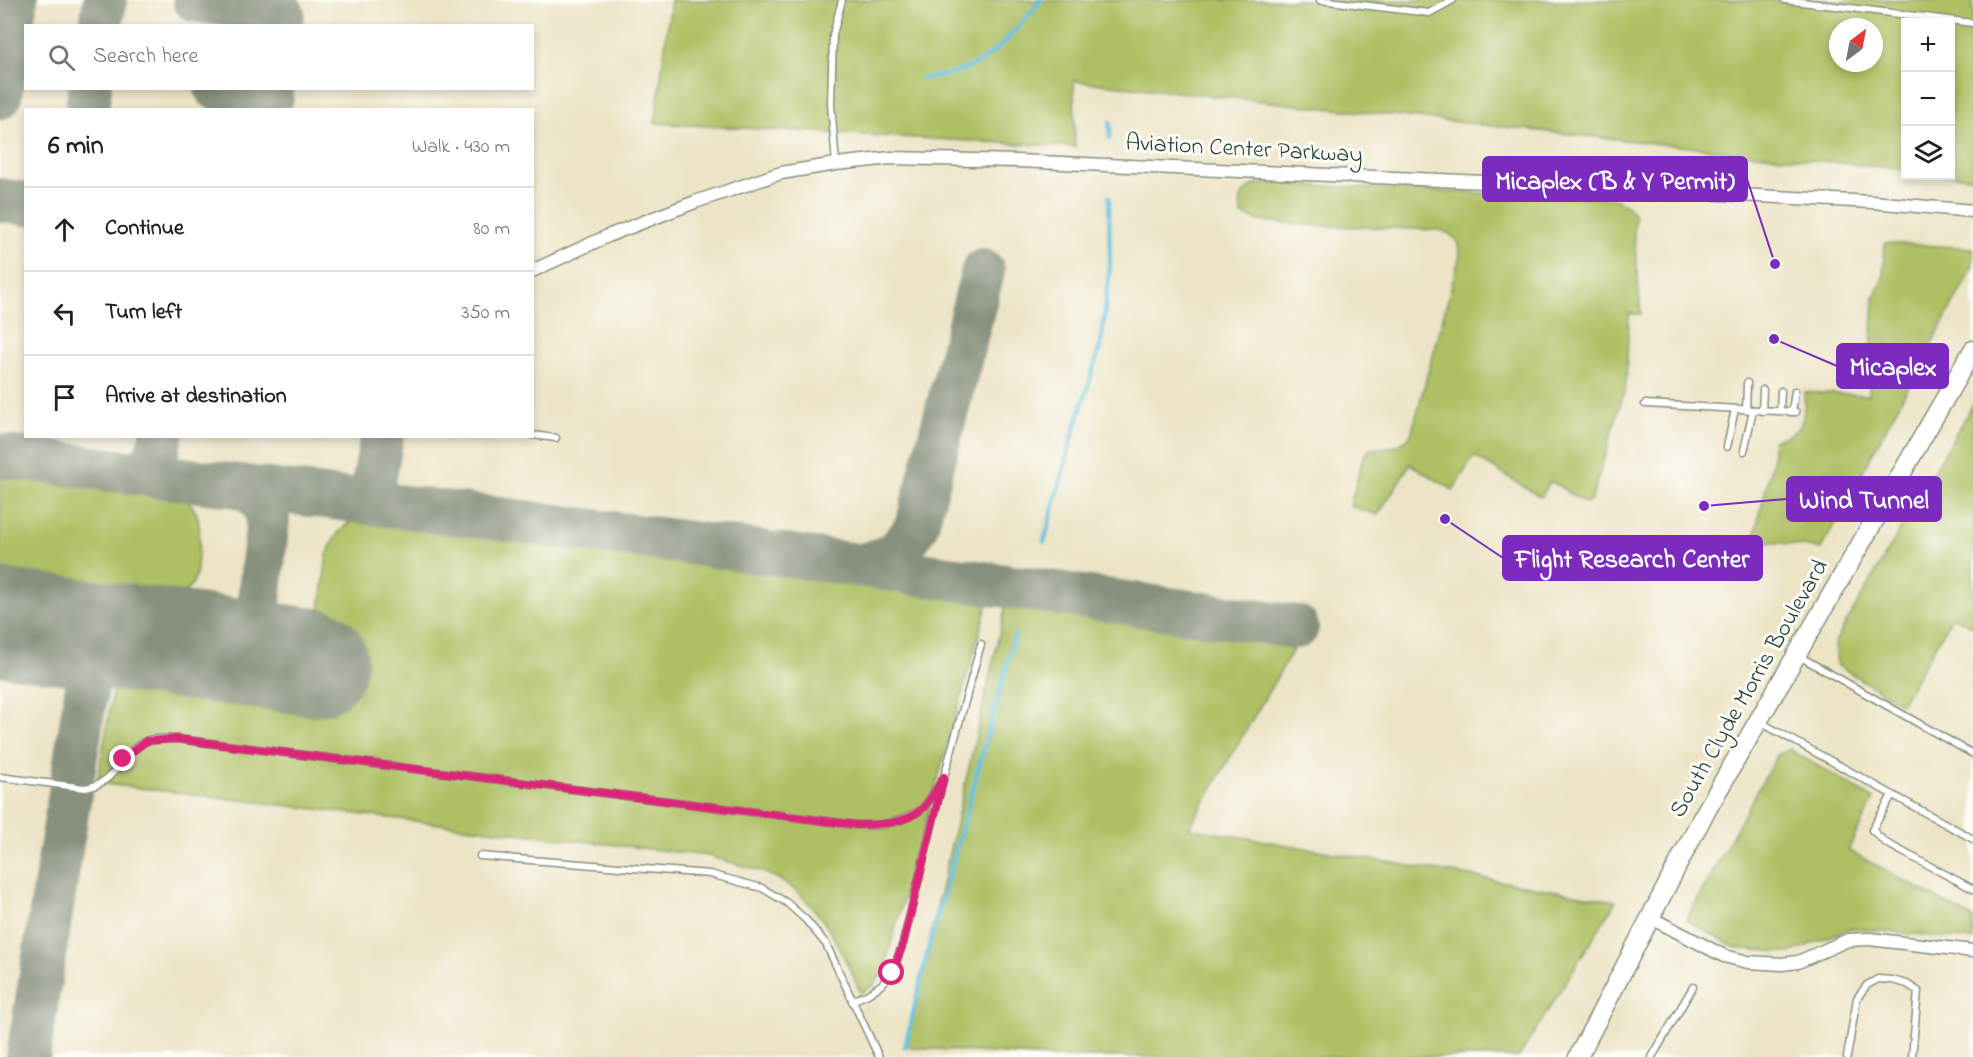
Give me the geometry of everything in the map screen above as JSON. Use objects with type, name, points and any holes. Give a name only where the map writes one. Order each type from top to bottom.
[{"type":"main road","name":"South Clyde Morris Boulevard","points":[[1578,1057],[1702,818],[1973,350]]},
{"type":"street","name":"Aviation Center Parkway","points":[[534,270],[610,235],[695,202],[781,173],[891,158],[1029,162],[1779,197],[1973,211]]},
{"type":"street","points":[[1651,918],[1724,956],[1748,962],[1798,962],[1848,940],[1869,939],[1973,951]]},
{"type":"lane","points":[[836,164],[831,104],[833,36],[842,0]]},
{"type":"lane","points":[[1320,0],[1429,13],[1453,0]]},
{"type":"lane","points":[[1785,0],[1973,23]]},
{"type":"lane","points":[[1744,451],[1750,410],[1747,383]]},
{"type":"lane","points":[[1762,411],[1763,390]]},
{"type":"lane","points":[[1780,411],[1781,391]]},
{"type":"lane","points":[[1645,404],[1794,412],[1795,391]]},
{"type":"lane","points":[[1727,447],[1735,409]]},
{"type":"lane","points":[[534,435],[556,438]]},
{"type":"lane","points":[[1558,549],[1589,569]]},
{"type":"lane","points":[[852,1000],[881,986],[892,973],[903,944],[944,777],[981,644]]},
{"type":"lane","points":[[1797,655],[1973,754]]},
{"type":"lane","points":[[1759,722],[1973,839]]},
{"type":"lane","points":[[0,777],[85,788],[110,777],[123,759],[146,741],[177,739],[857,825],[880,825],[901,820],[921,810],[944,777]]},
{"type":"lane","points":[[1892,795],[1872,830],[1886,843],[1973,889]]},
{"type":"lane","points":[[480,856],[711,874],[762,888],[787,903],[806,920],[826,944],[879,1057]]},
{"type":"lane","points":[[1847,1057],[1857,998],[1867,985],[1878,979],[1907,984],[1918,991],[1912,1057]]},
{"type":"lane","points":[[1652,1057],[1693,987]]},
{"type":"green space","points":[[671,0],[1973,0],[1973,178],[1955,176],[1955,18],[1901,18],[1901,170],[1074,81],[1075,147],[655,123]]},
{"type":"green space","points":[[1258,183],[1614,199],[1627,205],[1635,215],[1634,235],[1641,314],[1629,314],[1626,386],[1591,501],[1585,503],[1551,481],[1541,497],[1474,456],[1453,490],[1410,464],[1378,515],[1350,506],[1363,457],[1370,449],[1397,446],[1411,435],[1460,255],[1458,245],[1452,235],[1439,230],[1306,225],[1260,221],[1242,215],[1240,204],[1242,195]]},
{"type":"green space","points":[[1885,243],[1973,248],[1973,267],[1821,549],[1781,543],[1753,542],[1773,458],[1773,440],[1791,433],[1801,424],[1804,392],[1869,395],[1874,297],[1883,278]]},
{"type":"green space","points":[[1973,404],[1973,627],[1953,616],[1901,704],[1837,665],[1835,642]]},
{"type":"green space","points":[[0,470],[169,491],[180,496],[194,508],[199,524],[197,569],[191,586],[170,605],[0,583]]},
{"type":"green space","points":[[359,518],[388,525],[989,599],[883,972],[874,985],[861,993],[830,931],[809,903],[796,891],[765,873],[708,856],[97,783],[115,679],[308,700],[327,556],[338,533],[347,524]]},
{"type":"green space","points":[[1007,600],[1294,648],[1189,828],[1616,901],[1519,1057],[1048,1057],[905,1047]]},
{"type":"green space","points":[[1789,749],[1874,799],[1848,850],[1973,918],[1973,940],[1851,928],[1789,953],[1736,948],[1686,920],[1777,755]]},
{"type":"waterway","points":[[921,79],[957,72],[990,55],[1017,29],[1041,0]]},
{"type":"waterway","points":[[1110,122],[1110,138]]},
{"type":"waterway","points":[[1044,542],[1074,431],[1101,344],[1110,268],[1109,197]]},
{"type":"waterway","points":[[905,1047],[927,955],[1015,635]]},
{"type":"taxiway","points":[[0,97],[16,0]]},
{"type":"taxiway","points":[[101,24],[105,0]]},
{"type":"taxiway","points":[[195,0],[283,14]]},
{"type":"taxiway","points":[[87,108],[90,90]]},
{"type":"taxiway","points":[[228,90],[272,97]]},
{"type":"taxiway","points":[[0,200],[24,204]]},
{"type":"taxiway","points":[[862,565],[895,552],[917,525],[983,271]]},
{"type":"taxiway","points":[[133,473],[145,468],[153,460],[161,438]]},
{"type":"taxiway","points":[[370,503],[382,438]]},
{"type":"taxiway","points":[[0,456],[793,556],[1297,627]]},
{"type":"taxiway","points":[[237,486],[249,490],[258,498],[268,519],[253,654]]},
{"type":"taxiway","points":[[23,625],[57,635],[74,647],[81,656],[88,680],[28,1057]]},
{"type":"runway","points":[[0,622],[314,662]]},
{"type":"place","name":"Micaplex (B & Y Permit)","points":[[1775,264]]},
{"type":"place","name":"Micaplex","points":[[1774,339]]},
{"type":"place","name":"Wind Tunnel","points":[[1704,506]]},
{"type":"place","name":"Flight Research Center","points":[[1445,519]]},
{"type":"route","points":[[123,759],[146,741],[177,739],[857,825],[880,825],[901,820],[921,810],[944,777],[903,944],[892,973]]}]
